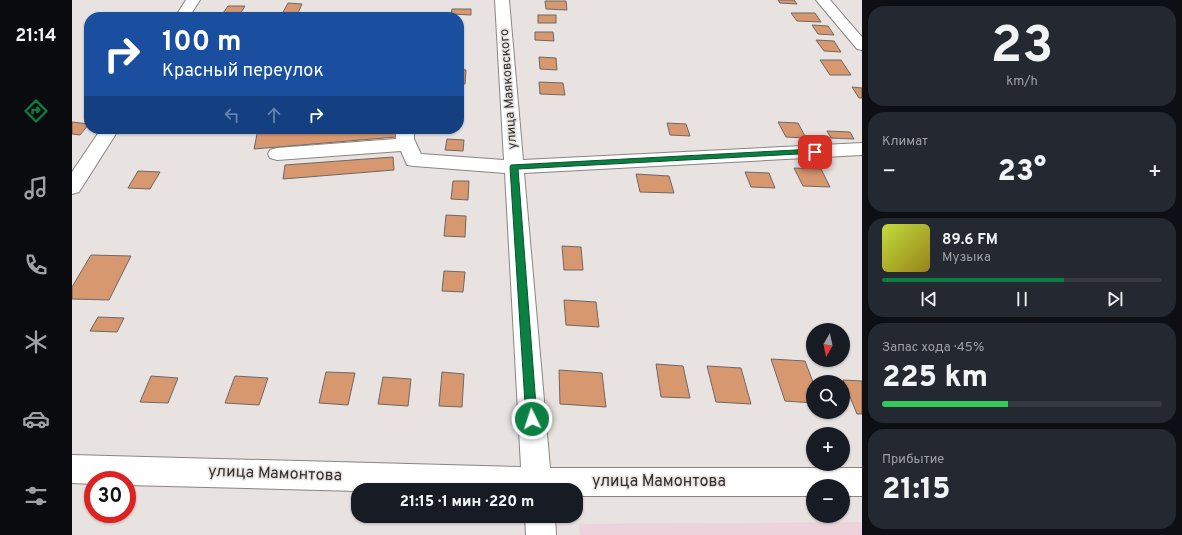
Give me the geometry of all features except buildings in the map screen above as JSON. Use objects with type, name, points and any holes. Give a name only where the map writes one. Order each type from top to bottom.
[{"type":"street","points":[[186,12],[194,0]]},
{"type":"street","name":"улица Маяковского","points":[[502,0],[537,483]]},
{"type":"street","points":[[823,0],[862,46]]},
{"type":"street","points":[[72,187],[107,134]]},
{"type":"street","points":[[277,154],[406,137],[414,160],[514,167],[862,149]]},
{"type":"street","name":"улица Мамонтова","points":[[72,469],[455,483]]},
{"type":"street","name":"улица Мамонтова","points":[[583,485],[862,482]]},
{"type":"street","points":[[541,523],[542,535]]},
{"type":"shaded area","points":[[862,522],[862,535],[580,535],[579,524],[850,523]]},
{"type":"route","points":[[532,419],[514,167],[815,152]]}]
